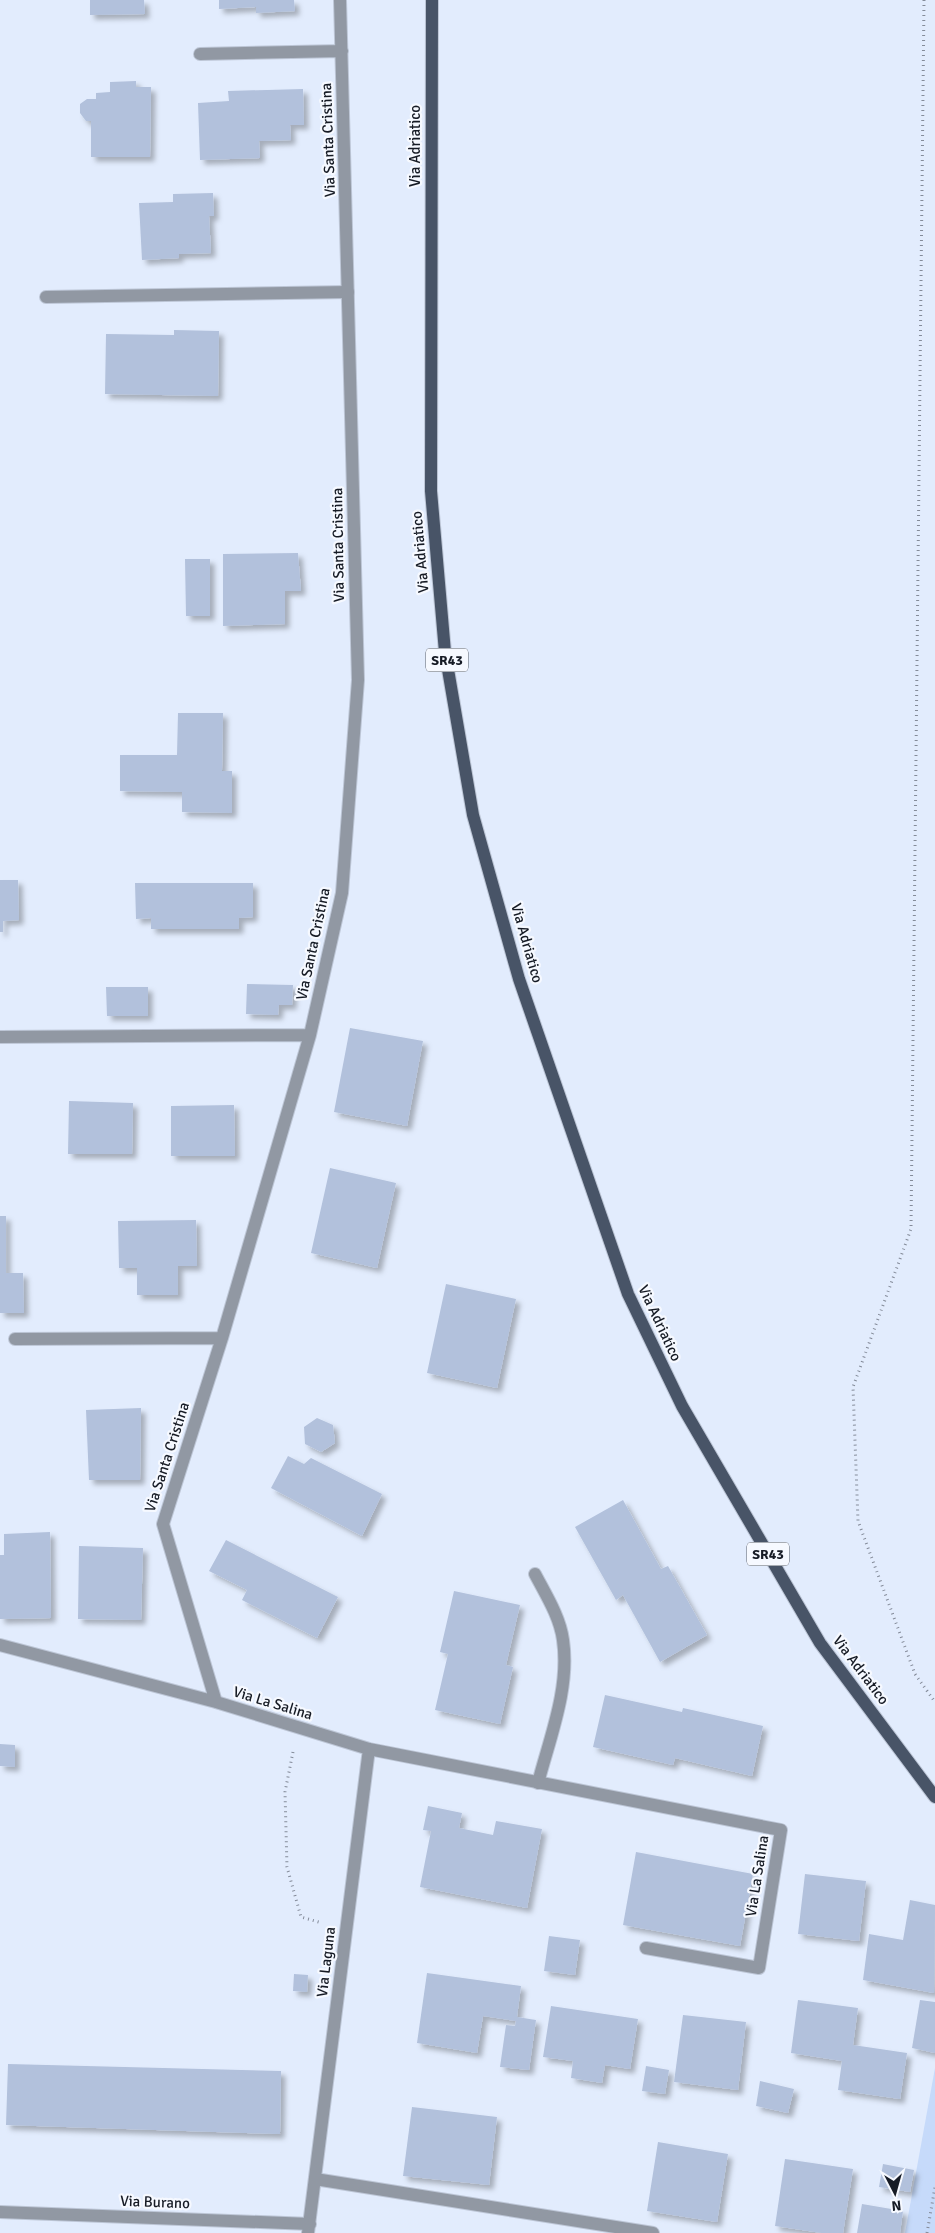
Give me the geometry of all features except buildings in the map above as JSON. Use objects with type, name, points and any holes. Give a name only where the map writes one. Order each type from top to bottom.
[{"type":"main road","name":"Via Adriatico","points":[[432,0],[431,491],[446,652],[473,815],[519,979],[628,1294],[682,1406],[820,1644],[935,1797]]},
{"type":"street","name":"Via Santa Cristina","points":[[216,1702],[163,1524],[222,1338],[310,1034],[342,894],[358,680],[340,0]]},
{"type":"street","points":[[200,54],[342,51]]},
{"type":"street","points":[[46,297],[348,292]]},
{"type":"street","points":[[0,1037],[310,1034]]},
{"type":"street","points":[[15,1339],[222,1338]]},
{"type":"street","points":[[535,1574],[556,1615],[564,1640],[564,1684],[538,1783]]},
{"type":"street","name":"Via La Salina","points":[[0,1645],[216,1702],[369,1750],[781,1830],[759,1968],[646,1948]]},
{"type":"street","name":"Via Laguna","points":[[309,2228],[369,1750]]},
{"type":"street","points":[[315,2179],[653,2233]]},
{"type":"street","name":"Via Burano","points":[[0,2212],[309,2228]]},
{"type":"path","points":[[924,0],[911,1229],[853,1387],[858,1521],[914,1674],[935,1702]]},
{"type":"path","points":[[298,1728],[285,1792],[287,1866],[301,1917],[346,1929]]},
{"type":"path","points":[[927,2233],[935,2187]]},
{"type":"shaded area","points":[[935,2068],[935,2233],[905,2233]]}]
